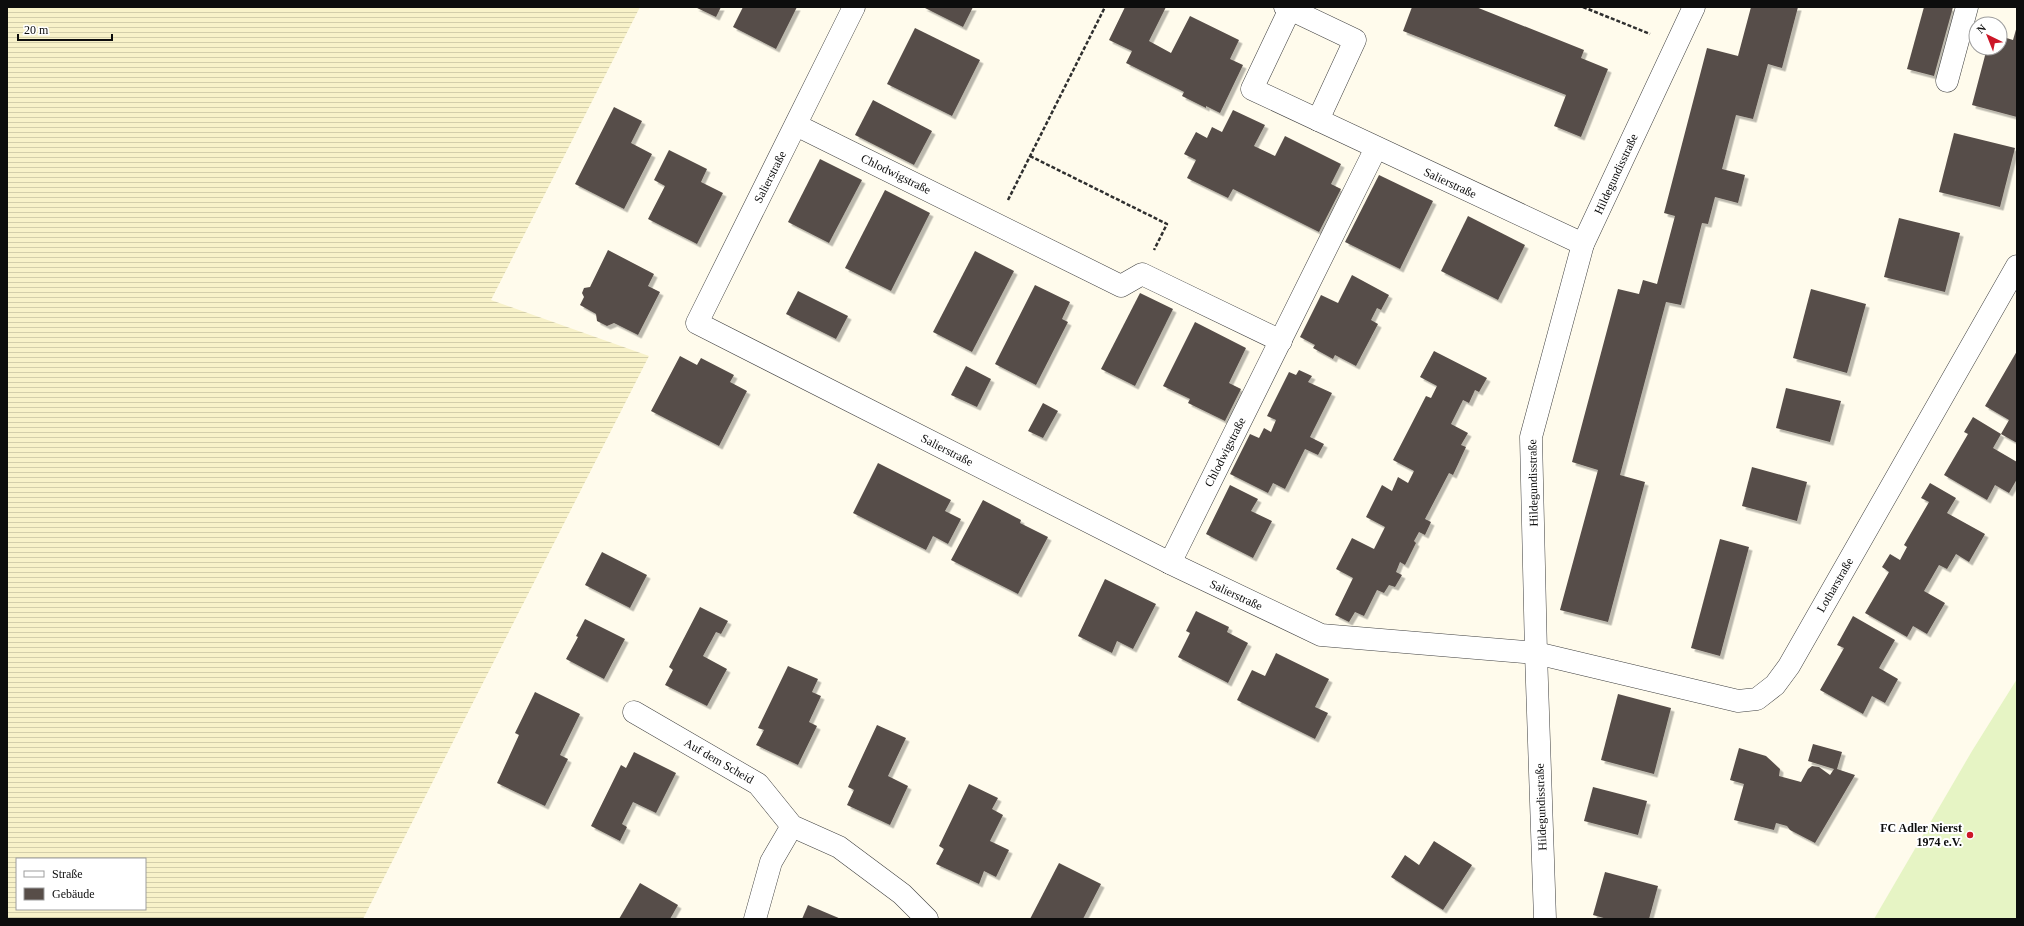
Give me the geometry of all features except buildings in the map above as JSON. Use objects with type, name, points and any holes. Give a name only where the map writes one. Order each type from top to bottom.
[{"type":"street","name":"Salierstraße","points":[[854,7],[697,323],[1170,563],[1321,635],[1536,653]]},
{"type":"street","name":"Hildegundisstraße","points":[[1545,919],[1536,653],[1531,438],[1583,244],[1694,7]]},
{"type":"street","points":[[1947,81],[1967,7]]},
{"type":"street","name":"Salierstraße","points":[[1318,120],[1355,40],[1287,8],[1252,89],[1376,148],[1583,244]]},
{"type":"street","name":"Chlodwigstraße","points":[[796,125],[1121,286],[1142,274]]},
{"type":"street","name":"Chlodwigstraße","points":[[1170,563],[1376,148]]},
{"type":"street","name":"Lotharstraße","points":[[1536,653],[1738,701],[1757,699],[1775,685],[1796,652],[2017,266]]},
{"type":"street","points":[[1142,274],[1281,341]]},
{"type":"street","name":"Auf dem Scheid","points":[[634,712],[758,784],[792,826],[839,847],[902,894],[927,919]]},
{"type":"street","points":[[755,919],[771,862],[792,826]]},
{"type":"path","points":[[996,224],[1105,7]]},
{"type":"path","points":[[1583,7],[1677,45]]},
{"type":"path","points":[[1030,156],[1167,224],[1142,274]]},
{"type":"shaded area","points":[[7,7],[640,7],[491,300],[649,356],[363,919],[7,919]]},
{"type":"green space","name":"FC Adler Nierst 1974 e.V.","points":[[2017,679],[2017,919],[1874,919],[1972,751]]},
{"type":"place","name":"FC Adler Nierst 1974 e.V.","points":[[1970,835]]}]
